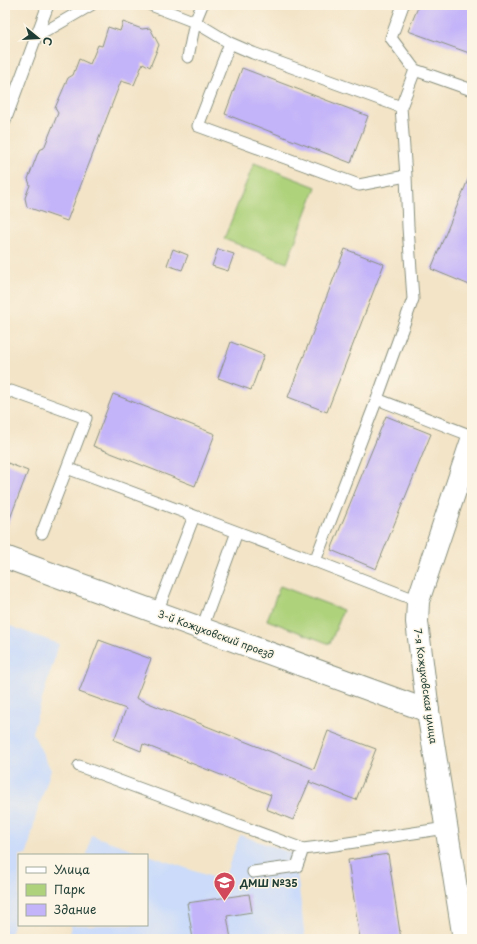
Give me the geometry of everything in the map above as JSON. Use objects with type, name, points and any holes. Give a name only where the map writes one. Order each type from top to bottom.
[{"type":"street","name":"7-я Кожуховская улица","points":[[464,939],[428,711],[417,622],[418,601],[472,440]]},
{"type":"street","name":"3-й Кожуховский проезд","points":[[5,557],[428,711]]},
{"type":"lane","points":[[5,122],[48,5]]},
{"type":"lane","points":[[36,37],[91,5]]},
{"type":"lane","points":[[151,5],[195,22],[230,43],[253,53],[401,107]]},
{"type":"lane","points":[[188,57],[195,22],[202,5]]},
{"type":"lane","points":[[403,5],[391,38],[415,70],[472,90]]},
{"type":"lane","points":[[230,43],[198,126],[359,185],[406,176]]},
{"type":"lane","points":[[315,561],[413,299],[401,107],[415,70]]},
{"type":"lane","points":[[5,394],[11,391],[86,418],[42,533]]},
{"type":"lane","points":[[376,399],[472,436]]},
{"type":"lane","points":[[67,468],[418,601]]},
{"type":"lane","points":[[157,612],[194,516]]},
{"type":"lane","points":[[202,628],[238,532]]},
{"type":"lane","points":[[79,766],[303,849],[446,828]]},
{"type":"lane","points":[[253,872],[297,866],[303,849]]},
{"type":"shaded area","points":[[5,624],[59,644],[32,732],[51,770],[36,815],[27,854],[18,854],[18,900],[10,939],[5,939]]},
{"type":"shaded area","name":"ДМШ №35","points":[[91,835],[146,854],[87,854]]},
{"type":"shaded area","name":"ДМШ №35","points":[[240,835],[295,854],[305,939],[68,939],[71,926],[148,926],[148,855],[223,881]]},
{"type":"green space","points":[[254,163],[316,187],[287,263],[224,239]]},
{"type":"green space","points":[[280,586],[343,610],[330,644],[267,620]]},
{"type":"building","points":[[419,5],[472,5],[472,54],[408,31]]},
{"type":"building","points":[[123,22],[142,29],[150,28],[159,45],[150,67],[143,63],[134,85],[121,81],[67,221],[27,207],[25,198],[30,185],[28,179],[39,150],[44,148],[58,113],[55,108],[68,78],[73,75],[79,59],[90,64],[98,45],[102,46],[108,27],[120,31]]},
{"type":"building","points":[[242,68],[368,116],[351,163],[225,114]]},
{"type":"building","points":[[472,170],[472,286],[431,269]]},
{"type":"building","points":[[173,249],[188,255],[182,270],[167,265]]},
{"type":"building","points":[[218,249],[234,254],[228,271],[212,266]]},
{"type":"building","points":[[345,249],[384,264],[327,412],[288,397]]},
{"type":"building","points":[[231,342],[264,355],[251,390],[218,378]]},
{"type":"building","points":[[113,394],[215,434],[195,486],[93,446]]},
{"type":"building","points":[[386,416],[431,434],[376,569],[331,550]]},
{"type":"building","points":[[5,462],[28,471],[6,529],[5,529]]},
{"type":"building","points":[[99,640],[151,659],[136,698],[314,769],[328,731],[376,749],[356,800],[309,782],[293,820],[266,809],[271,795],[143,744],[141,751],[114,740],[126,709],[79,692]]},
{"type":"building","points":[[388,854],[401,939],[360,939],[348,860]]},
{"type":"building","points":[[249,894],[252,912],[227,916],[231,939],[193,939],[187,903]]},
{"type":"place","name":"ДМШ №35","points":[[224,902]]}]
